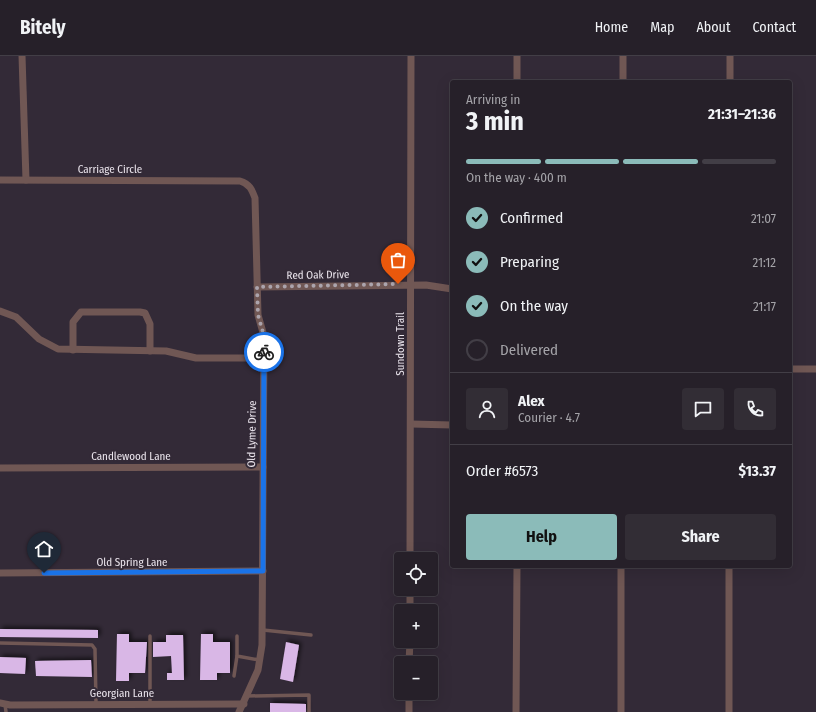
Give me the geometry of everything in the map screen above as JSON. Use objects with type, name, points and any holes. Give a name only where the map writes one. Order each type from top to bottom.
[{"type":"street","points":[[22,56],[26,180]]},
{"type":"street","name":"Sundown Trail","points":[[410,552],[411,56]]},
{"type":"street","points":[[517,56],[517,80]]},
{"type":"street","points":[[623,56],[623,80]]},
{"type":"street","points":[[730,56],[730,80]]},
{"type":"street","name":"Carriage Circle","points":[[0,180],[220,180]]},
{"type":"street","name":"Old Lyme Drive","points":[[220,180],[245,182],[250,186],[255,198],[258,315],[264,336],[262,630],[260,660],[248,696],[239,712]]},
{"type":"street","name":"Red Oak Drive","points":[[257,287],[426,284],[450,289]]},
{"type":"street","points":[[0,311],[16,316],[48,345],[58,349],[166,351],[196,358],[264,358]]},
{"type":"street","points":[[73,350],[73,322],[81,312],[140,312],[145,313],[150,324],[150,351]]},
{"type":"street","points":[[792,369],[816,369]]},
{"type":"street","points":[[411,424],[450,425]]},
{"type":"street","name":"Candlewood Lane","points":[[0,468],[263,467]]},
{"type":"street","points":[[516,712],[517,568]]},
{"type":"street","points":[[621,568],[621,712]]},
{"type":"street","points":[[729,568],[729,712]]},
{"type":"street","name":"Old Spring Lane","points":[[0,573],[263,571]]},
{"type":"street","points":[[410,700],[410,712]]},
{"type":"street","name":"Georgian Lane","points":[[2,703],[244,704]]},
{"type":"lane","points":[[262,630],[311,635]]},
{"type":"lane","points":[[150,636],[150,704]]},
{"type":"lane","points":[[234,676],[237,656],[237,636]]},
{"type":"lane","points":[[0,642],[92,645],[95,649],[96,704]]},
{"type":"lane","points":[[237,656],[260,660]]},
{"type":"lane","points":[[248,696],[309,695],[309,712]]},
{"type":"lane","points":[[2,703],[6,712]]},
{"type":"building","points":[[0,629],[98,630],[98,638],[0,637]]},
{"type":"building","points":[[117,634],[129,634],[129,642],[147,642],[145,673],[129,673],[129,681],[116,681]]},
{"type":"building","points":[[201,634],[213,634],[213,642],[230,642],[230,673],[217,673],[217,680],[200,680]]},
{"type":"building","points":[[166,635],[183,635],[184,680],[167,680],[167,673],[172,673],[171,656],[153,657],[153,642],[166,642]]},
{"type":"building","points":[[286,642],[299,645],[293,682],[280,679]]},
{"type":"building","points":[[0,657],[26,658],[25,674],[0,673]]},
{"type":"building","points":[[91,660],[92,677],[36,676],[35,661]]},
{"type":"building","points":[[270,703],[306,704],[306,712],[270,712]]},
{"type":"way so far","points":[[264,352],[264,336],[258,315],[257,287],[320,287],[360,284],[398,284]]},
{"type":"route","points":[[44,573],[263,571],[264,352]]}]
